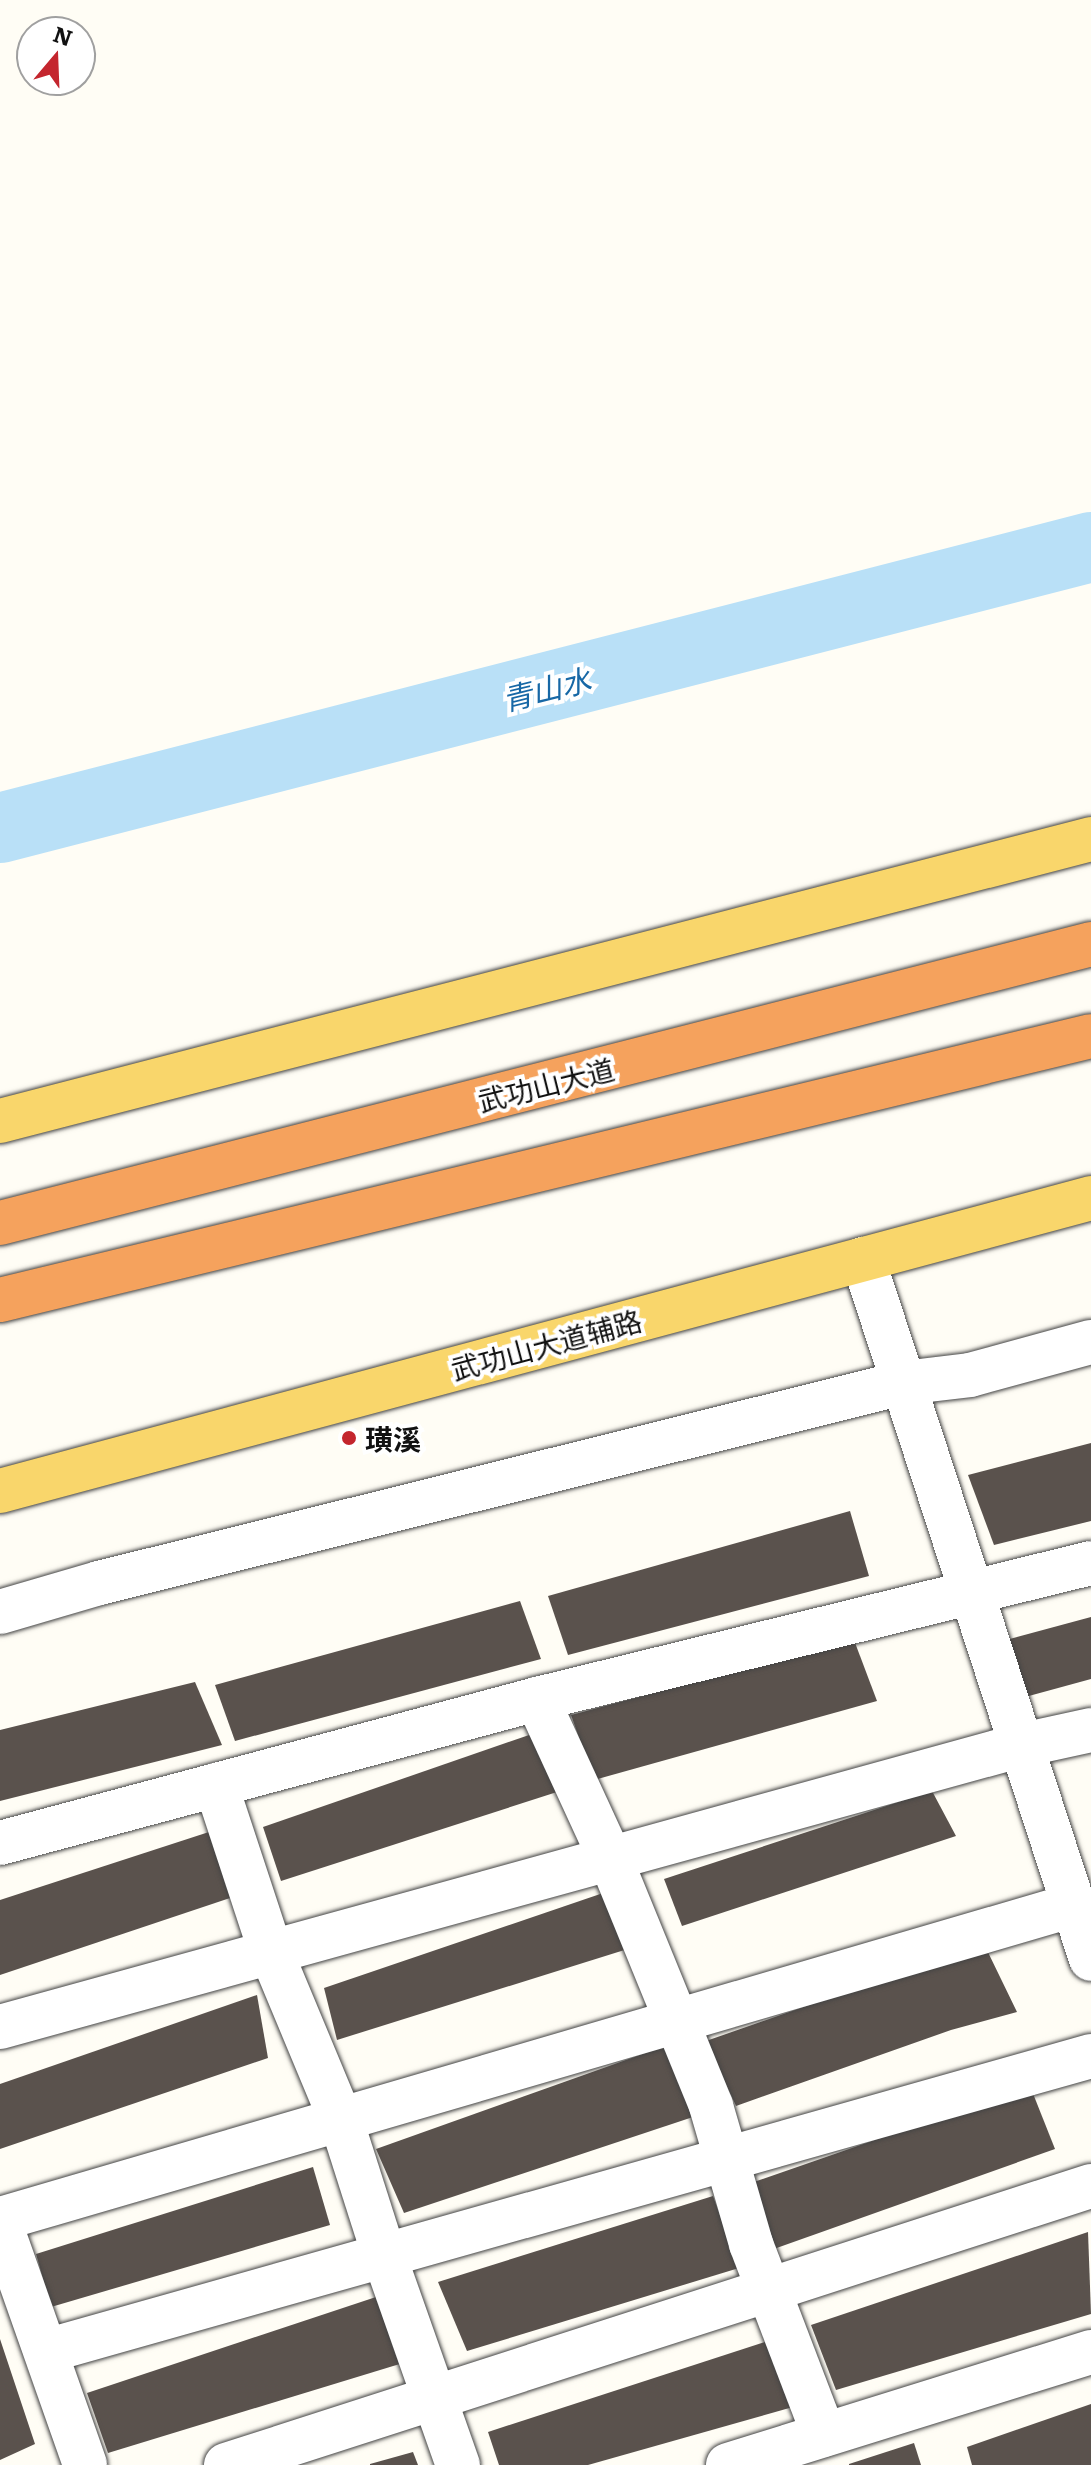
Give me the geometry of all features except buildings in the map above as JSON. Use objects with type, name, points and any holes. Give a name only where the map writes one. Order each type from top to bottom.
[{"type":"highway","name":"武功山大道","points":[[0,1223],[1091,944]]},
{"type":"highway","points":[[0,1300],[1091,1036]]},
{"type":"main road","points":[[0,1121],[1091,839]]},
{"type":"main road","name":"武功山大道辅路","points":[[0,1491],[1091,1198]]},
{"type":"lane","points":[[863,1259],[1091,1959]]},
{"type":"lane","points":[[0,1612],[114,1579],[903,1383],[970,1375],[1091,1342]]},
{"type":"lane","points":[[0,1843],[537,1699],[1091,1563]]},
{"type":"lane","points":[[537,1699],[610,1858],[678,2021],[711,2106],[751,2244],[824,2435]]},
{"type":"lane","points":[[0,2027],[1022,1745],[1091,1730]]},
{"type":"lane","points":[[216,1785],[271,1952],[341,2120],[384,2255],[458,2465]]},
{"type":"lane","points":[[85,2465],[0,2221],[1074,1905]]},
{"type":"lane","points":[[46,2351],[1091,2056]]},
{"type":"lane","points":[[226,2465],[1091,2186]]},
{"type":"lane","points":[[728,2465],[1091,2352]]},
{"type":"waterway","name":"青山水","points":[[0,828],[1091,547]]},
{"type":"place","name":"璜溪","points":[[349,1438]]}]
